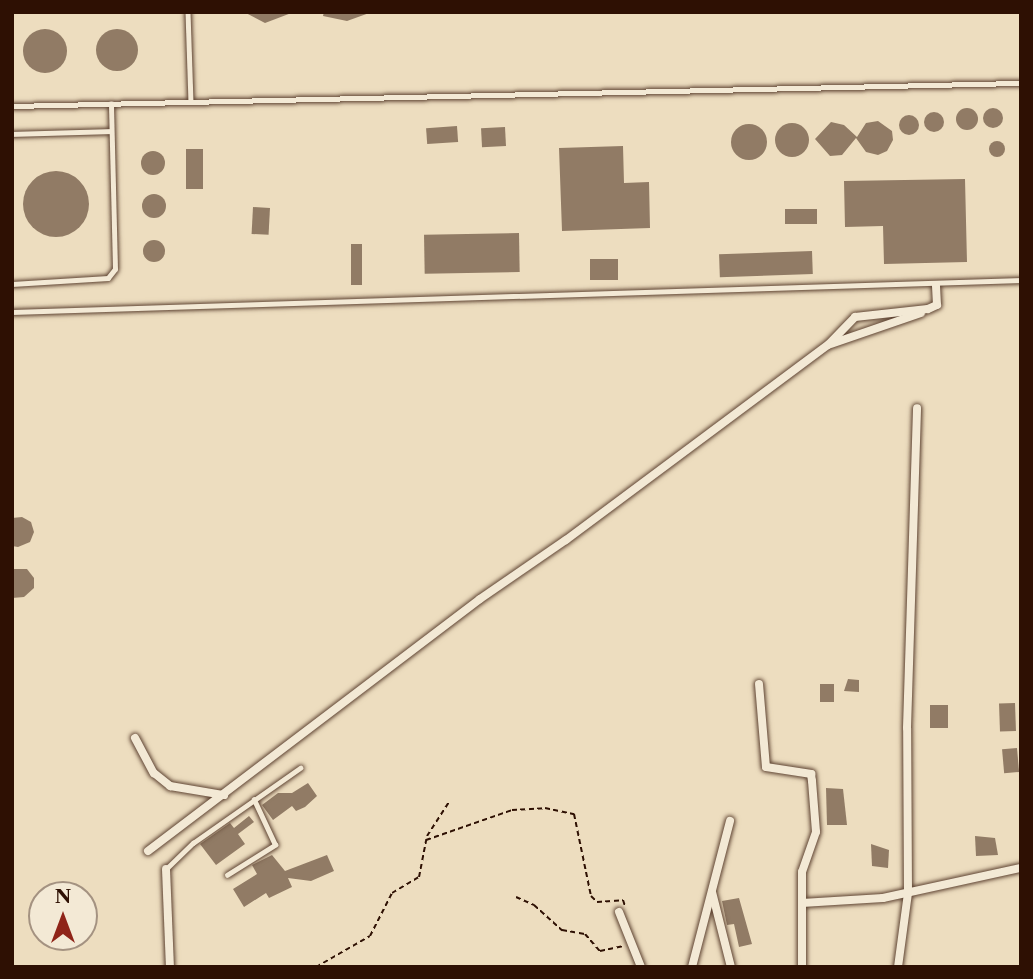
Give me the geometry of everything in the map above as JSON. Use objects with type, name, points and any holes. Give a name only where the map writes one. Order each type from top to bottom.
[{"type":"street","points":[[828,345],[937,305],[936,285]]},
{"type":"street","points":[[148,851],[480,599],[514,578],[828,345],[855,317],[928,309]]},
{"type":"street","points":[[898,967],[908,893],[907,718],[917,408]]},
{"type":"street","points":[[759,684],[765,767],[811,774],[813,781],[816,832],[802,872],[802,967]]},
{"type":"street","points":[[135,738],[154,773],[170,786],[223,794]]},
{"type":"street","points":[[692,967],[730,821]]},
{"type":"street","points":[[166,869],[170,967]]},
{"type":"street","points":[[802,903],[908,893],[1021,869]]},
{"type":"street","points":[[712,889],[732,967]]},
{"type":"street","points":[[619,912],[641,967]]},
{"type":"lane","points":[[188,12],[191,102]]},
{"type":"lane","points":[[12,106],[1021,83]]},
{"type":"lane","points":[[12,284],[108,278],[115,269],[111,104]]},
{"type":"lane","points":[[12,134],[111,131]]},
{"type":"lane","points":[[12,312],[936,285],[1021,280]]},
{"type":"lane","points":[[166,869],[193,843],[300,768]]},
{"type":"lane","points":[[227,875],[275,845],[254,800]]},
{"type":"path","points":[[316,967],[370,936],[392,893],[419,877],[426,840],[449,802]]},
{"type":"path","points":[[426,840],[512,810],[545,808],[574,814],[591,896],[597,902],[623,900],[627,909],[619,912]]},
{"type":"path","points":[[516,897],[534,905],[562,930],[585,934],[600,951],[635,947]]},
{"type":"building","points":[[244,12],[294,12],[265,23]]},
{"type":"building","points":[[324,12],[372,12],[347,21],[323,16]]},
{"type":"building","points":[[45,29],[61,35],[67,51],[61,67],[45,73],[29,67],[23,51],[29,35]]},
{"type":"building","points":[[117,29],[132,35],[138,50],[132,65],[117,71],[102,65],[96,50],[102,35]]},
{"type":"building","points":[[967,108],[975,111],[978,119],[975,127],[967,130],[959,127],[956,119],[959,111]]},
{"type":"building","points":[[993,108],[1000,111],[1003,118],[1000,125],[993,128],[986,125],[983,118],[986,111]]},
{"type":"building","points":[[934,112],[941,115],[944,122],[941,129],[934,132],[927,129],[924,122],[927,115]]},
{"type":"building","points":[[909,115],[916,118],[919,125],[916,132],[909,135],[902,132],[899,125],[902,118]]},
{"type":"building","points":[[878,121],[892,131],[893,140],[887,151],[878,155],[866,152],[856,138],[842,155],[830,156],[815,139],[831,122],[844,125],[857,137],[866,123]]},
{"type":"building","points":[[792,123],[804,128],[809,140],[804,152],[792,157],[780,152],[775,140],[780,128]]},
{"type":"building","points":[[749,124],[762,129],[767,142],[762,155],[749,160],[736,155],[731,142],[736,129]]},
{"type":"building","points":[[457,126],[458,142],[427,144],[426,128]]},
{"type":"building","points":[[505,127],[506,146],[482,147],[481,128]]},
{"type":"building","points":[[997,141],[1003,143],[1003,155],[997,157],[991,155],[989,149],[991,143]]},
{"type":"building","points":[[623,146],[624,183],[649,182],[650,228],[562,231],[559,148]]},
{"type":"building","points":[[186,149],[203,149],[203,189],[186,189]]},
{"type":"building","points":[[153,151],[161,155],[165,163],[161,171],[153,175],[145,171],[141,163],[145,155]]},
{"type":"building","points":[[56,171],[69,174],[79,181],[86,191],[89,204],[86,217],[79,227],[69,234],[56,237],[43,234],[33,227],[26,217],[23,204],[26,191],[33,181],[43,174]]},
{"type":"building","points":[[965,179],[967,262],[884,264],[883,226],[845,227],[844,181]]},
{"type":"building","points":[[154,194],[163,197],[166,206],[163,215],[154,218],[145,215],[142,206],[145,197]]},
{"type":"building","points":[[253,207],[270,208],[269,235],[252,234]]},
{"type":"building","points":[[785,209],[817,209],[817,224],[785,224]]},
{"type":"building","points":[[519,233],[520,272],[425,274],[424,235]]},
{"type":"building","points":[[154,240],[162,243],[165,251],[162,259],[154,262],[146,259],[143,251],[146,243]]},
{"type":"building","points":[[351,244],[362,244],[362,285],[351,285]]},
{"type":"building","points":[[812,251],[813,274],[720,277],[719,254]]},
{"type":"building","points":[[590,259],[618,259],[618,280],[590,280]]},
{"type":"building","points":[[22,517],[31,522],[34,532],[30,542],[18,547],[12,546],[12,518]]},
{"type":"building","points":[[12,569],[27,569],[34,578],[34,588],[24,597],[12,598]]},
{"type":"building","points":[[848,679],[859,680],[859,692],[844,691]]},
{"type":"building","points":[[820,684],[834,684],[834,702],[820,702]]},
{"type":"building","points":[[1015,703],[1016,731],[1000,732],[999,704]]},
{"type":"building","points":[[930,705],[948,705],[948,728],[930,728]]},
{"type":"building","points":[[1017,748],[1019,772],[1004,773],[1002,749]]},
{"type":"building","points":[[308,783],[317,796],[305,807],[296,811],[292,806],[273,820],[262,805],[278,793],[292,793]]},
{"type":"building","points":[[826,788],[843,789],[847,825],[827,825]]},
{"type":"building","points":[[249,816],[254,822],[238,834],[245,844],[216,865],[200,844],[230,823],[234,828]]},
{"type":"building","points":[[975,836],[995,838],[998,855],[976,856]]},
{"type":"building","points":[[871,844],[889,850],[888,868],[872,866]]},
{"type":"building","points":[[272,855],[285,871],[327,855],[334,871],[311,881],[288,878],[292,887],[269,898],[266,893],[244,907],[233,889],[257,874],[252,865]]},
{"type":"building","points":[[739,898],[752,944],[739,947],[734,924],[727,925],[722,901]]}]
